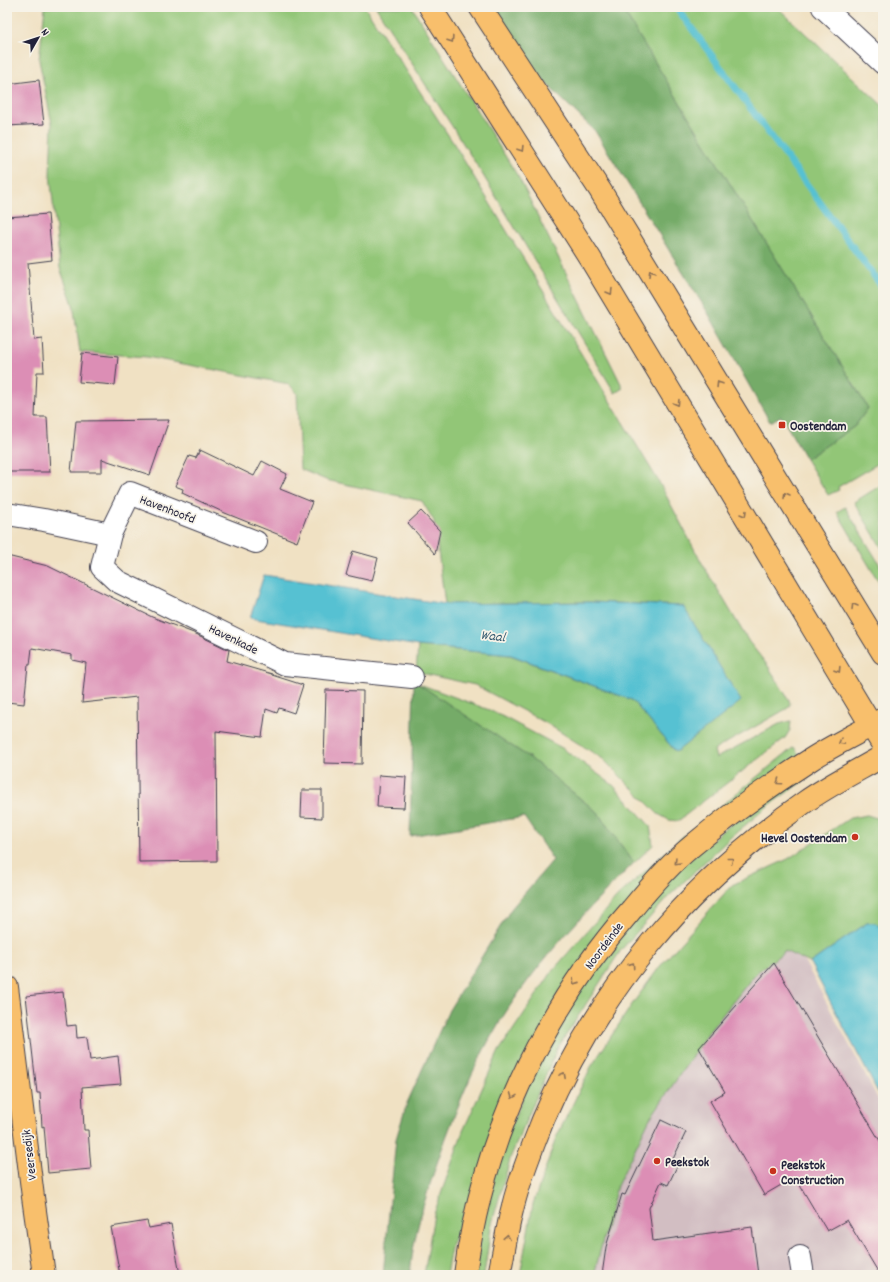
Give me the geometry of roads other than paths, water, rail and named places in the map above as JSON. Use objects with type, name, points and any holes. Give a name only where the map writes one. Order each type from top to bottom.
[{"type":"main road","points":[[430,7],[594,265],[877,722],[883,745]]},
{"type":"main road","points":[[480,7],[600,190],[883,653]]},
{"type":"main road","name":"Noordeinde","points":[[465,1275],[478,1203],[493,1152],[517,1086],[548,1027],[572,986],[608,936],[649,889],[691,847],[754,798],[811,759],[877,722]]},
{"type":"main road","points":[[499,1275],[513,1204],[533,1145],[560,1078],[588,1029],[635,960],[686,903],[724,866],[765,832],[806,802],[883,756]]},
{"type":"main road","name":"Veersedijk","points":[[7,987],[44,1275]]},
{"type":"street","points":[[823,7],[883,63]]},
{"type":"street","name":"Havenhoofd","points":[[110,534],[130,493],[256,542]]},
{"type":"street","points":[[7,514],[110,534]]},
{"type":"street","name":"Havenkade","points":[[110,534],[102,567],[117,581],[285,664],[412,677]]},
{"type":"water","name":"Waal","points":[[264,575],[445,604],[590,602],[683,606],[741,701],[676,752],[632,700],[511,655],[418,646],[250,618]]},
{"type":"water","points":[[867,923],[876,923],[883,929],[883,1102],[810,963]]},
{"type":"waterway","points":[[676,7],[883,288]]},
{"type":"place","name":"Oostendam","points":[[782,425]]},
{"type":"place","name":"Hevel Oostendam","points":[[855,837]]},
{"type":"place","name":"Peekstok","points":[[657,1161]]},
{"type":"place","name":"Peekstok Construction","points":[[773,1171]]}]
